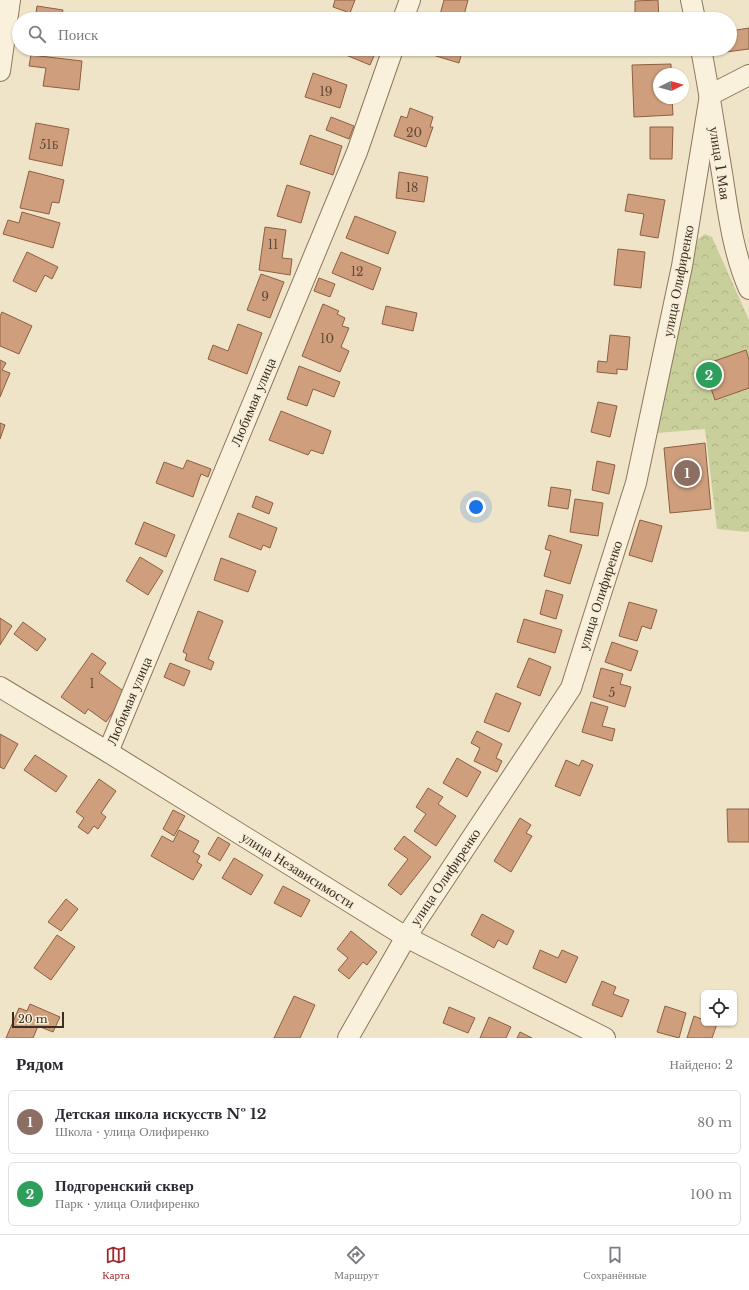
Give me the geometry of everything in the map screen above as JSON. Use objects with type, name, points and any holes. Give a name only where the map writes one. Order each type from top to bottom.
[{"type":"street","points":[[0,72],[10,0]]},
{"type":"street","points":[[406,12],[410,0]]},
{"type":"street","points":[[691,0],[693,12]]},
{"type":"street","name":"Любимая улица","points":[[108,752],[357,152],[390,56]]},
{"type":"street","name":"улица 1 Мая","points":[[702,56],[710,95],[730,222],[746,283]]},
{"type":"street","points":[[710,95],[749,75]]},
{"type":"street","name":"улица Олифиренко","points":[[348,1038],[406,937],[571,688],[636,483],[682,266],[710,95]]},
{"type":"street","name":"улица Независимости","points":[[0,687],[108,752],[406,937],[605,1038]]},
{"type":"green space","points":[[705,234],[712,237],[749,320],[749,531],[747,532],[717,529],[705,429],[657,433],[698,239]]},
{"type":"building","points":[[335,0],[355,0],[350,12],[333,7]]},
{"type":"building","points":[[444,0],[468,0],[465,12],[441,12]]},
{"type":"building","points":[[658,0],[659,12],[635,12],[635,1]]},
{"type":"building","points":[[37,6],[63,10],[62,12],[36,12]]},
{"type":"building","points":[[749,28],[749,49],[737,51],[737,30]]},
{"type":"building","points":[[31,56],[82,61],[79,90],[43,86],[46,68],[29,66]]},
{"type":"building","points":[[348,56],[374,56],[370,65]]},
{"type":"building","points":[[436,56],[461,56],[459,63]]},
{"type":"building","points":[[671,64],[671,68],[653,68],[653,104],[672,104],[673,115],[634,117],[632,65]]},
{"type":"building","points":[[313,73],[347,85],[340,108],[305,97]]},
{"type":"building","points":[[410,108],[433,117],[430,127],[433,127],[426,147],[394,136],[401,116],[407,118]]},
{"type":"building","points":[[331,117],[354,126],[349,139],[326,130]]},
{"type":"building","points":[[36,123],[69,129],[62,166],[29,159]]},
{"type":"building","points":[[650,127],[673,127],[672,159],[650,159]]},
{"type":"building","points":[[310,135],[342,146],[333,175],[300,164]]},
{"type":"building","points":[[29,171],[64,180],[59,203],[52,202],[49,214],[20,208]]},
{"type":"building","points":[[399,172],[428,177],[424,202],[396,198]]},
{"type":"building","points":[[287,185],[310,192],[301,223],[277,216]]},
{"type":"building","points":[[628,194],[665,200],[658,238],[640,235],[644,214],[625,211]]},
{"type":"building","points":[[22,212],[60,223],[53,248],[3,234],[8,220],[19,223]]},
{"type":"building","points":[[355,216],[396,232],[388,254],[346,238]]},
{"type":"building","points":[[265,227],[286,230],[282,258],[292,259],[290,275],[259,270]]},
{"type":"building","points":[[618,249],[645,252],[641,288],[614,285]]},
{"type":"building","points":[[27,252],[58,267],[52,279],[45,275],[36,292],[13,281]]},
{"type":"building","points":[[341,252],[381,268],[373,290],[332,273]]},
{"type":"building","points":[[261,274],[284,282],[270,318],[247,310]]},
{"type":"building","points":[[319,278],[335,284],[330,297],[314,291]]},
{"type":"building","points":[[323,304],[339,311],[337,314],[345,318],[342,326],[349,328],[341,347],[349,351],[340,372],[302,356]]},
{"type":"building","points":[[386,306],[417,313],[413,331],[382,324]]},
{"type":"building","points":[[2,312],[32,326],[19,354],[0,346],[0,316]]},
{"type":"building","points":[[238,324],[262,333],[247,374],[208,359],[213,345],[228,351]]},
{"type":"building","points":[[610,335],[630,337],[627,370],[617,369],[617,374],[597,372],[598,361],[607,362]]},
{"type":"building","points":[[746,350],[749,360],[749,388],[715,400],[703,365]]},
{"type":"building","points":[[0,360],[6,363],[2,370],[10,373],[0,397]]},
{"type":"building","points":[[299,366],[340,382],[334,397],[313,389],[307,406],[287,399]]},
{"type":"building","points":[[598,402],[617,406],[610,437],[591,432]]},
{"type":"building","points":[[281,411],[331,431],[323,454],[311,450],[308,455],[269,440]]},
{"type":"building","points":[[0,423],[5,425],[0,439]]},
{"type":"building","points":[[705,443],[711,509],[670,513],[664,448]]},
{"type":"building","points":[[187,460],[211,469],[208,477],[201,474],[193,497],[156,483],[164,462],[183,469]]},
{"type":"building","points":[[597,461],[615,465],[609,494],[592,490]]},
{"type":"building","points":[[551,487],[571,490],[568,509],[548,506]]},
{"type":"building","points":[[256,496],[273,503],[269,514],[252,507]]},
{"type":"building","points":[[575,499],[603,503],[598,536],[570,532]]},
{"type":"building","points":[[238,513],[277,528],[270,548],[263,545],[261,550],[229,537]]},
{"type":"building","points":[[640,520],[662,526],[652,562],[629,555]]},
{"type":"building","points":[[144,522],[175,535],[166,557],[135,544]]},
{"type":"building","points":[[549,535],[582,545],[570,584],[544,576],[551,551],[545,549]]},
{"type":"building","points":[[140,557],[163,571],[148,595],[126,581]]},
{"type":"building","points":[[221,558],[256,571],[248,592],[214,580]]},
{"type":"building","points":[[546,590],[563,595],[556,619],[540,614]]},
{"type":"building","points":[[629,602],[657,610],[651,629],[642,626],[637,641],[619,636]]},
{"type":"building","points":[[198,611],[223,621],[208,659],[214,662],[211,670],[185,660],[187,654],[183,652]]},
{"type":"building","points":[[0,618],[12,626],[0,645]]},
{"type":"building","points":[[524,619],[562,630],[555,653],[517,642]]},
{"type":"building","points":[[23,622],[46,639],[37,651],[14,634]]},
{"type":"building","points":[[612,642],[638,651],[631,671],[605,662]]},
{"type":"building","points":[[92,653],[106,663],[99,673],[126,693],[106,722],[88,709],[85,714],[61,697]]},
{"type":"building","points":[[529,658],[551,667],[540,696],[517,687]]},
{"type":"building","points":[[170,663],[190,671],[184,686],[164,677]]},
{"type":"building","points":[[601,668],[623,674],[620,684],[631,687],[625,707],[593,697]]},
{"type":"building","points":[[496,693],[521,703],[509,732],[484,722]]},
{"type":"building","points":[[591,702],[608,707],[602,726],[615,729],[612,741],[582,732]]},
{"type":"building","points":[[477,731],[502,744],[496,758],[502,761],[497,772],[474,761],[480,748],[471,743]]},
{"type":"building","points":[[0,734],[18,744],[4,769],[0,767]]},
{"type":"building","points":[[35,755],[67,776],[56,792],[24,770]]},
{"type":"building","points":[[457,758],[481,772],[467,797],[443,783]]},
{"type":"building","points":[[566,760],[579,766],[582,760],[593,765],[580,796],[555,786]]},
{"type":"building","points":[[99,779],[116,791],[101,813],[106,817],[98,829],[94,826],[88,834],[78,827],[84,818],[76,812]]},
{"type":"building","points":[[428,788],[443,797],[438,804],[456,816],[436,846],[414,831],[426,814],[416,807]]},
{"type":"building","points":[[727,809],[749,809],[749,842],[728,842]]},
{"type":"building","points":[[173,810],[185,816],[174,836],[163,829]]},
{"type":"building","points":[[520,818],[531,825],[526,833],[532,836],[511,872],[494,861]]},
{"type":"building","points":[[179,830],[199,841],[193,852],[200,856],[197,862],[202,865],[193,880],[151,856],[162,836],[173,842]]},
{"type":"building","points":[[404,836],[431,857],[401,895],[388,885],[408,859],[394,849]]},
{"type":"building","points":[[218,837],[230,844],[220,861],[208,854]]},
{"type":"building","points":[[234,858],[263,875],[251,895],[222,878]]},
{"type":"building","points":[[283,886],[310,900],[301,917],[274,903]]},
{"type":"building","points":[[66,899],[78,909],[61,931],[48,922]]},
{"type":"building","points":[[482,914],[514,931],[507,945],[498,940],[494,948],[471,935]]},
{"type":"building","points":[[351,931],[377,952],[367,965],[363,962],[349,979],[338,970],[348,958],[337,949]]},
{"type":"building","points":[[57,935],[75,947],[51,980],[34,968]]},
{"type":"building","points":[[540,950],[558,958],[562,950],[578,957],[566,983],[533,968]]},
{"type":"building","points":[[602,981],[616,987],[613,994],[629,1000],[622,1017],[592,1005]]},
{"type":"building","points":[[294,996],[315,1005],[300,1038],[274,1038]]},
{"type":"building","points":[[30,1004],[60,1017],[53,1032],[38,1026],[33,1038],[6,1038],[19,1008],[27,1011]]},
{"type":"building","points":[[665,1006],[686,1013],[679,1038],[657,1032]]},
{"type":"building","points":[[449,1007],[475,1018],[468,1033],[443,1023]]},
{"type":"building","points":[[694,1016],[701,1019],[701,1026],[716,1026],[712,1038],[687,1038]]},
{"type":"building","points":[[489,1017],[511,1027],[506,1038],[480,1038]]},
{"type":"building","points":[[520,1032],[532,1038],[517,1038]]},
{"type":"place","name":"Подгоренский сквер","points":[[709,375]]},
{"type":"place","name":"Детская школа искусств № 12","points":[[687,473]]}]
